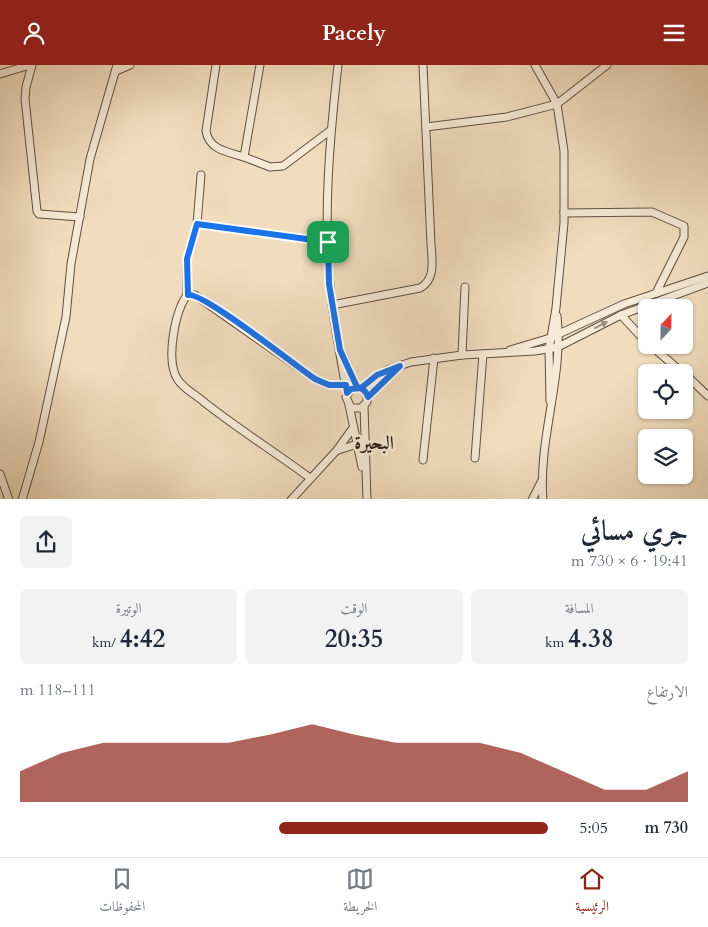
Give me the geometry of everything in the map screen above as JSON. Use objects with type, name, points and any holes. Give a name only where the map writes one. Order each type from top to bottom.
[{"type":"street","points":[[0,74],[31,65]]},
{"type":"street","points":[[31,65],[25,99],[37,211],[40,214],[80,217]]},
{"type":"street","points":[[22,499],[39,442],[65,324],[71,264],[94,143],[116,68],[130,65]]},
{"type":"street","points":[[216,65],[206,131],[209,142],[222,151],[270,167],[283,166],[331,129]]},
{"type":"street","points":[[244,157],[260,65]]},
{"type":"street","points":[[338,65],[331,129],[328,242],[332,305],[353,428],[360,443]]},
{"type":"street","points":[[332,305],[420,288],[429,279],[432,269],[423,65]]},
{"type":"street","points":[[535,65],[557,104],[563,134],[564,213],[556,309],[550,338],[550,401]]},
{"type":"street","points":[[426,127],[507,117],[557,104],[607,65]]},
{"type":"street","points":[[201,175],[197,224],[187,259],[188,295],[178,315],[172,353],[173,368],[179,381],[228,420],[310,477]]},
{"type":"street","points":[[564,213],[652,212],[684,226],[684,237],[656,293]]},
{"type":"street","points":[[197,224],[328,242]]},
{"type":"street","points":[[498,353],[550,338],[624,304],[708,275]]},
{"type":"street","points":[[347,393],[377,375],[400,366],[434,358],[558,347],[621,315],[708,283]]},
{"type":"street","points":[[462,355],[465,287]]},
{"type":"street","points":[[188,295],[195,295],[217,308],[315,379],[329,385],[346,385]]},
{"type":"street","points":[[543,499],[542,479],[558,347],[556,309]]},
{"type":"street","points":[[621,315],[638,333]]},
{"type":"street","points":[[340,350],[359,387],[368,397]]},
{"type":"street","points":[[661,354],[672,364]]},
{"type":"street","points":[[475,458],[483,355]]},
{"type":"street","points":[[423,460],[434,358]]},
{"type":"street","points":[[367,499],[360,443],[364,406],[368,397],[400,366]]},
{"type":"street","points":[[693,382],[708,396]]},
{"type":"street","points":[[349,405],[354,409],[364,406]]},
{"type":"street","points":[[292,499],[310,477],[337,450],[353,428]]},
{"type":"street","points":[[337,450],[360,443]]},
{"type":"street","points":[[0,474],[9,499]]},
{"type":"street","points":[[532,499],[542,479]]},
{"type":"district","name":"البحيرة","points":[[374,442]]},
{"type":"route","points":[[328,242],[197,224],[187,259],[188,295],[195,295],[217,308],[315,379],[329,385],[346,385],[347,393],[351,389],[361,388],[372,377],[400,366],[368,397],[366,391],[363,389],[361,388],[359,387],[357,387],[340,350],[329,284],[328,242]]}]
